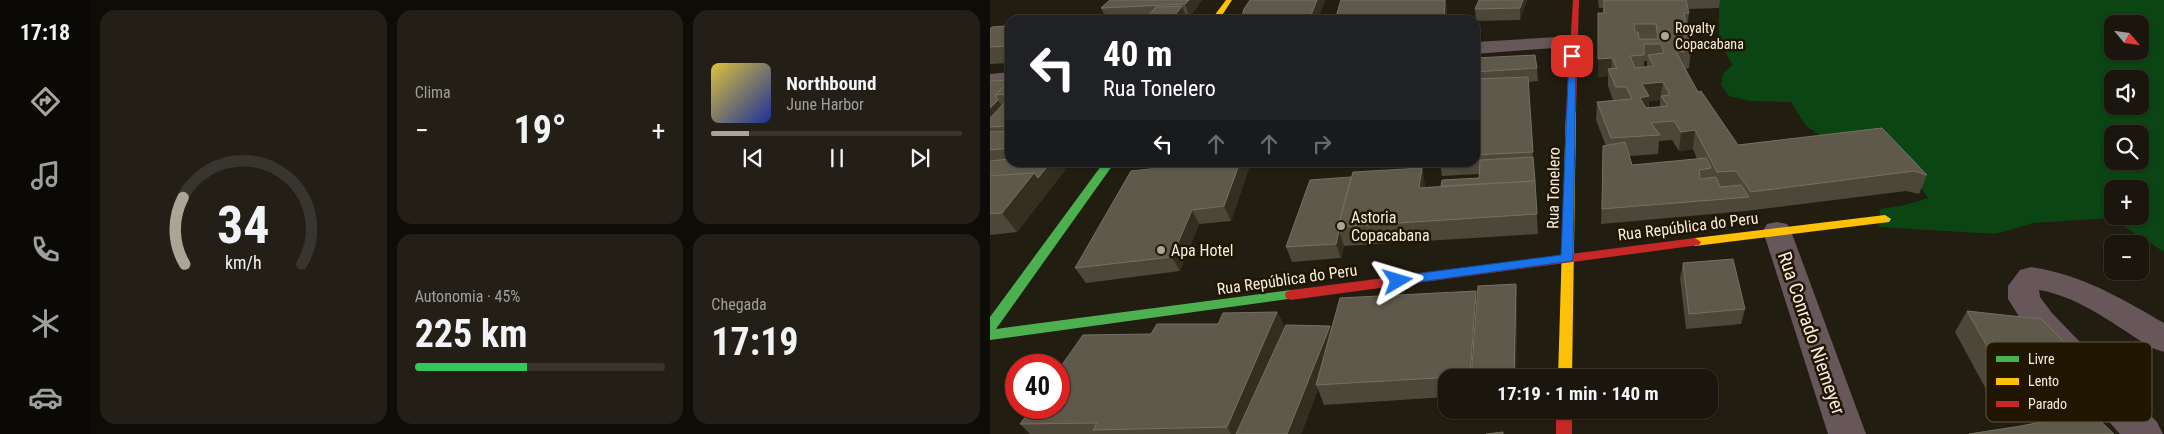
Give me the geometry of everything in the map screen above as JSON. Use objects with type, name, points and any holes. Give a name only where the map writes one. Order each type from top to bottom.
[{"type":"street","points":[[1218,15],[1229,0]]},
{"type":"street","name":"Rua Tonelero","points":[[1565,369],[1573,42],[1576,0]]},
{"type":"street","points":[[1480,48],[1573,42]]},
{"type":"street","points":[[990,80],[1005,78]]},
{"type":"street","points":[[990,327],[1106,167]]},
{"type":"street","name":"Rua República do Peru","points":[[990,334],[1777,231],[1885,219]]},
{"type":"street","name":"Rua Conrado Niemeyer","points":[[1777,231],[1847,434]]},
{"type":"street","points":[[2059,342],[2040,322],[2024,299],[2023,286],[2031,278],[2047,279],[2086,294],[2164,339]]},
{"type":"street","points":[[1564,419],[1564,434]]},
{"type":"street","points":[[2133,422],[2144,434]]},
{"type":"green space","points":[[1719,0],[2164,0],[2164,252],[2149,242],[2149,235],[2138,235],[2122,225],[2149,225],[2149,180],[2104,180],[2104,218],[2034,223],[1995,234],[1879,227],[1880,209],[1905,205],[1928,198],[1896,151],[1824,138],[1806,126],[1791,102],[1750,101],[1729,96],[1721,85],[1723,74],[1732,65],[1719,38]]},
{"type":"building","points":[[1110,0],[1189,0],[1185,4],[1101,8]]},
{"type":"building","points":[[1250,0],[1317,0],[1311,15],[1242,15]]},
{"type":"building","points":[[1341,0],[1445,0],[1444,15],[1336,15]]},
{"type":"building","points":[[1479,0],[1523,0],[1520,8],[1475,9]]},
{"type":"building","points":[[1604,0],[1686,0],[1689,13],[1684,13],[1691,51],[1676,52],[1698,92],[1701,91],[1738,145],[1882,128],[1927,175],[1914,171],[1751,192],[1736,171],[1717,172],[1695,130],[1681,132],[1674,121],[1651,123],[1660,135],[1611,138],[1597,102],[1632,99],[1626,87],[1616,87],[1608,69],[1617,68],[1612,58],[1598,59],[1598,13],[1604,13]],"holes":[[[1634,24],[1656,24],[1658,39],[1639,39],[1638,32],[1635,32]],[[1644,44],[1661,44],[1664,53],[1648,55],[1654,66],[1635,68],[1630,56],[1644,55]],[[1663,82],[1670,95],[1661,96],[1668,106],[1646,108],[1640,98],[1649,96],[1642,84]]]},
{"type":"building","points":[[1182,6],[1175,15],[1149,15],[1156,7]]},
{"type":"building","points":[[1005,26],[1005,46],[990,47],[990,29],[992,27]]},
{"type":"building","points":[[1535,55],[1537,68],[1480,72],[1480,58]]},
{"type":"building","points":[[1528,77],[1533,152],[1480,155],[1480,79]]},
{"type":"building","points":[[1005,80],[1005,85],[995,95],[998,100],[990,108],[990,81]]},
{"type":"building","points":[[1005,86],[1005,94],[995,95]]},
{"type":"building","points":[[1005,102],[1005,126],[990,127],[990,118]]},
{"type":"building","points":[[1005,131],[1005,148],[990,150],[990,132]]},
{"type":"building","points":[[1625,142],[1632,165],[1706,158],[1711,168],[1699,170],[1700,179],[1716,177],[1720,187],[1741,185],[1749,197],[1602,209],[1603,146]]},
{"type":"building","points":[[1533,157],[1535,181],[1441,186],[1442,180],[1479,178],[1480,160]]},
{"type":"building","points":[[1005,160],[1005,167],[1047,167],[1038,178],[1034,173],[990,176],[990,161]]},
{"type":"building","points":[[1151,167],[1238,167],[1224,206],[1192,210],[1172,257],[1075,268],[1131,171],[1150,169]]},
{"type":"building","points":[[1422,168],[1419,188],[1535,181],[1537,214],[1338,227],[1353,172]]},
{"type":"building","points":[[1034,173],[1002,213],[990,214],[990,176]]},
{"type":"building","points":[[1351,177],[1338,227],[1336,244],[1286,247],[1310,180]]},
{"type":"building","points":[[1733,259],[1745,309],[1689,314],[1683,263]]},
{"type":"building","points":[[1516,284],[1514,369],[1472,369],[1478,286]]},
{"type":"building","points":[[1476,291],[1470,369],[1438,369],[1438,378],[1316,385],[1340,298]]},
{"type":"building","points":[[1967,311],[2041,319],[2064,342],[1986,342],[1986,344]]},
{"type":"building","points":[[1277,312],[1227,427],[1093,430],[1097,423],[1020,424],[1024,419],[1070,419],[1070,354],[1083,335],[1151,334],[1157,324],[1218,324],[1223,313]]},
{"type":"building","points":[[1286,325],[1330,326],[1287,434],[1236,434]]},
{"type":"building","points":[[2041,422],[2101,422],[2114,434],[1969,434]]},
{"type":"building","points":[[1503,432],[1503,434],[1486,434]]},
{"type":"traffic: fast","points":[[990,327],[1106,167]]},
{"type":"traffic: fast","points":[[990,335],[1291,295]]},
{"type":"traffic: slow","points":[[1218,15],[1229,0]]},
{"type":"traffic: slow","points":[[1565,369],[1571,112]]},
{"type":"traffic: slow","points":[[1695,242],[1885,219]]},
{"type":"traffic: jam","points":[[1571,112],[1576,0]]},
{"type":"traffic: jam","points":[[1291,295],[1695,242]]},
{"type":"traffic: jam","points":[[1564,419],[1564,434]]},
{"type":"place","name":"Royalty Copacabana","points":[[1665,36]]},
{"type":"place","name":"Astoria Copacabana","points":[[1341,226]]},
{"type":"place","name":"Apa Hotel","points":[[1161,250]]},
{"type":"route","points":[[1398,281],[1567,258],[1572,56]]}]
